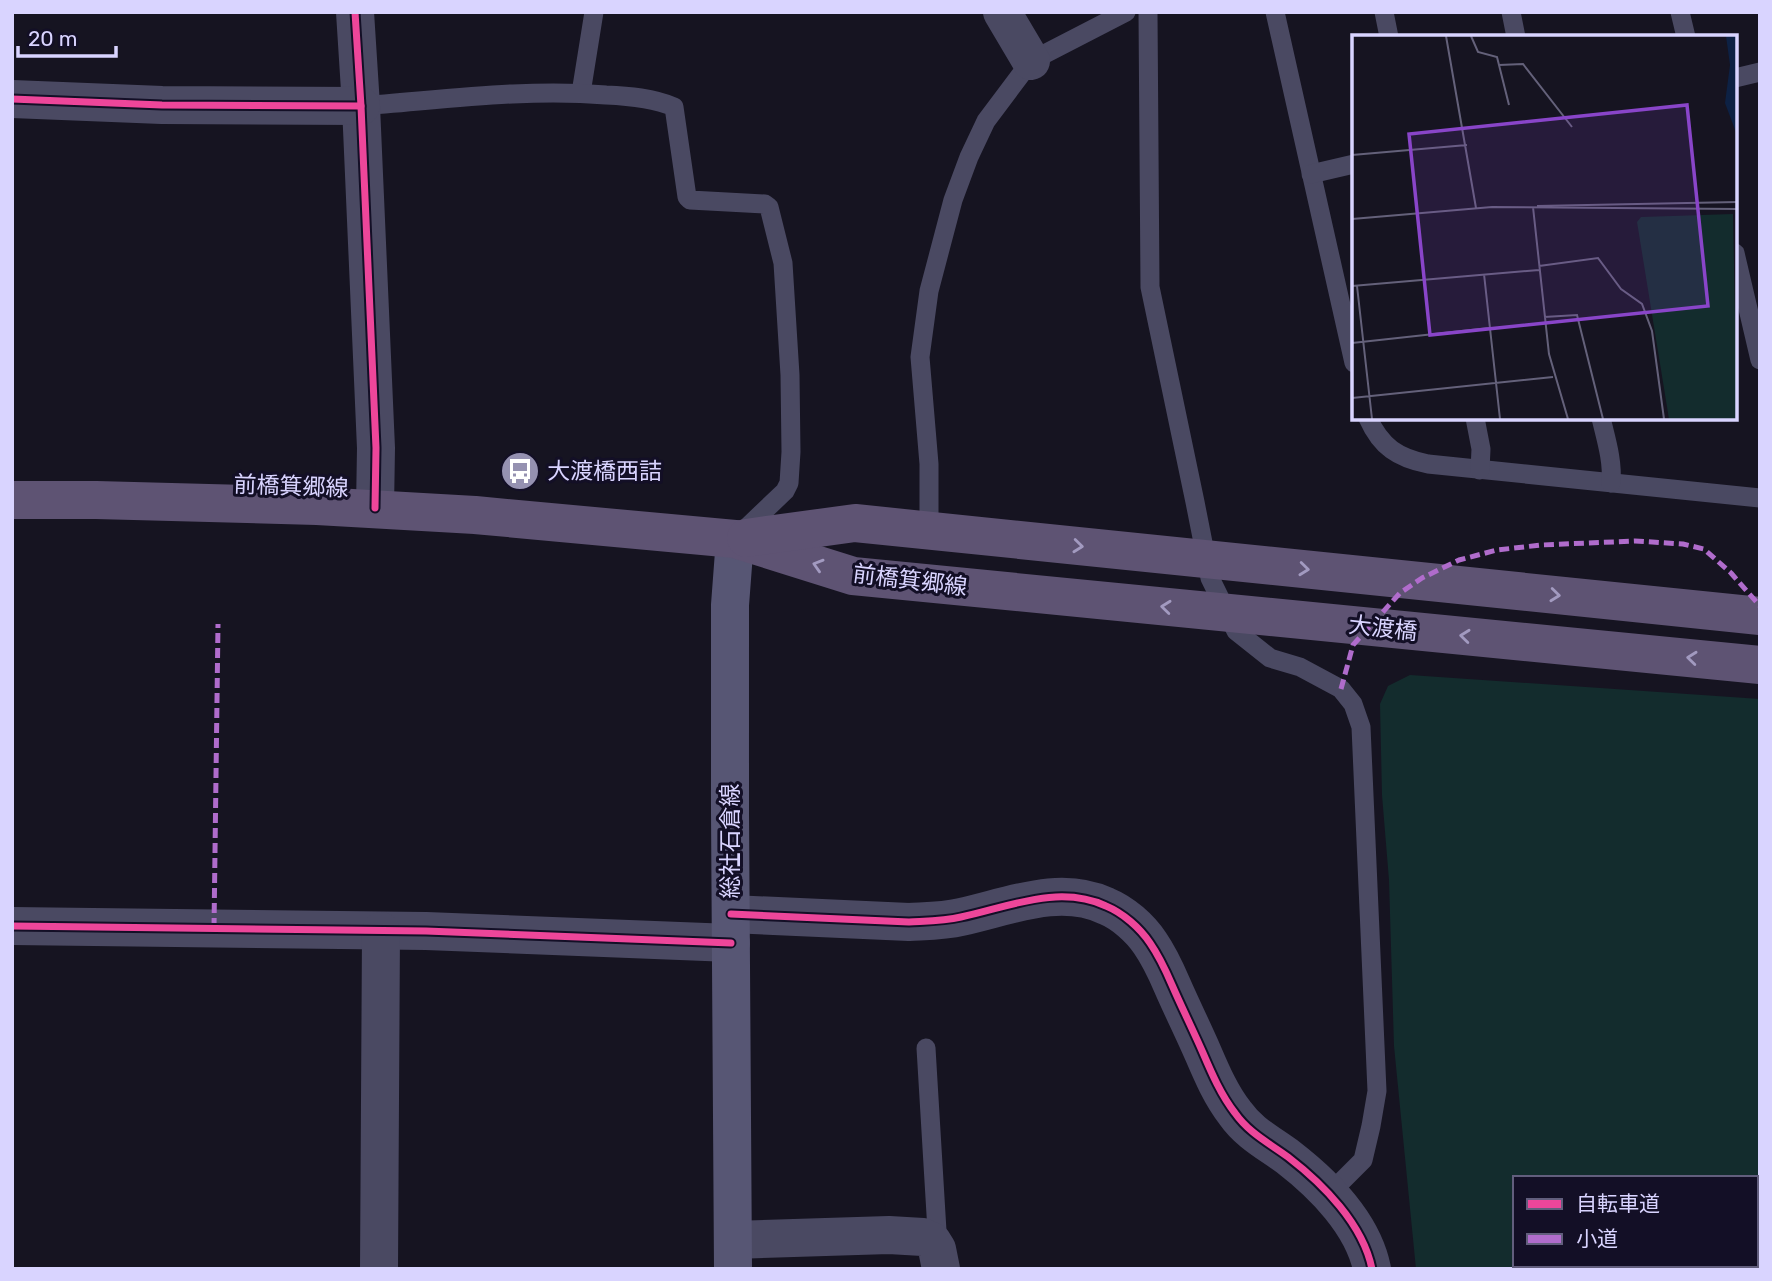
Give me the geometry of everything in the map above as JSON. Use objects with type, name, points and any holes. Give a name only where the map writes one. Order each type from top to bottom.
[{"type":"main road","name":"前橋箕郷線","points":[[12,500],[375,508],[475,515],[736,539],[853,576],[1006,591]]},
{"type":"main road","name":"前橋箕郷線","points":[[736,539],[855,523],[1760,616]]},
{"type":"main road","name":"総社石倉線","points":[[733,1254],[730,605],[736,539]]},
{"type":"main road","name":"大渡橋","points":[[1006,591],[1760,665]]},
{"type":"street","points":[[355,12],[376,448],[375,508]]},
{"type":"street","points":[[1002,12],[1031,61]]},
{"type":"street","points":[[12,99],[361,106]]},
{"type":"street","points":[[12,926],[519,934],[932,921],[959,918],[1054,897],[1080,897],[1107,906],[1130,921],[1150,943],[1163,965],[1220,1090],[1236,1115],[1259,1138],[1289,1158],[1329,1194],[1356,1227],[1372,1269]]},
{"type":"street","points":[[379,1269],[381,931]]},
{"type":"street","points":[[733,1254],[889,1235],[923,1237],[936,1255]]},
{"type":"lane","points":[[581,93],[594,12]]},
{"type":"lane","points":[[929,531],[929,464],[920,357],[929,291],[953,200],[969,157],[986,121],[1031,61],[1126,12]]},
{"type":"lane","points":[[1148,12],[1150,287],[1210,579],[1236,631],[1270,658],[1300,667],[1341,688],[1353,704],[1361,727],[1377,1091],[1363,1160],[1329,1194]]},
{"type":"lane","points":[[1275,12],[1352,354]]},
{"type":"lane","points":[[1384,12],[1389,35]]},
{"type":"lane","points":[[1511,12],[1516,35]]},
{"type":"lane","points":[[1680,12],[1686,35]]},
{"type":"lane","points":[[1737,78],[1760,72]]},
{"type":"lane","points":[[361,106],[523,93],[581,93],[651,100],[674,107],[687,197],[690,200],[765,204],[769,207],[783,263],[790,375],[789,483],[785,491],[736,539]]},
{"type":"lane","points":[[1311,174],[1352,164]]},
{"type":"lane","points":[[1739,285],[1760,360]]},
{"type":"lane","points":[[1369,420],[1379,438],[1399,456],[1412,461],[1760,498]]},
{"type":"lane","points":[[1475,420],[1481,449],[1480,470]]},
{"type":"lane","points":[[1601,420],[1611,461],[1611,483]]},
{"type":"lane","points":[[926,1048],[937,1231],[936,1255]]},
{"type":"green space","points":[[1410,675],[1760,699],[1760,1269],[1416,1269],[1394,1046],[1380,704],[1388,686]]},
{"type":"marked path","points":[[1341,689],[1353,645],[1400,593],[1422,578],[1459,560],[1497,550],[1541,545],[1635,541],[1683,544],[1704,549],[1731,573],[1760,606]]},
{"type":"marked path","points":[[214,928],[218,624]]},
{"type":"cycle path","points":[[355,12],[376,448],[375,508]]},
{"type":"cycle path","points":[[12,99],[162,105],[361,106]]},
{"type":"cycle path","points":[[731,914],[928,921],[955,918],[1052,897],[1088,900],[1112,909],[1136,927],[1156,953],[1213,1076],[1230,1106],[1247,1126],[1328,1192],[1360,1236],[1372,1269]]},
{"type":"cycle path","points":[[12,926],[426,931],[731,943]]},
{"type":"place","name":"大渡橋西詰","points":[[520,471]]}]
